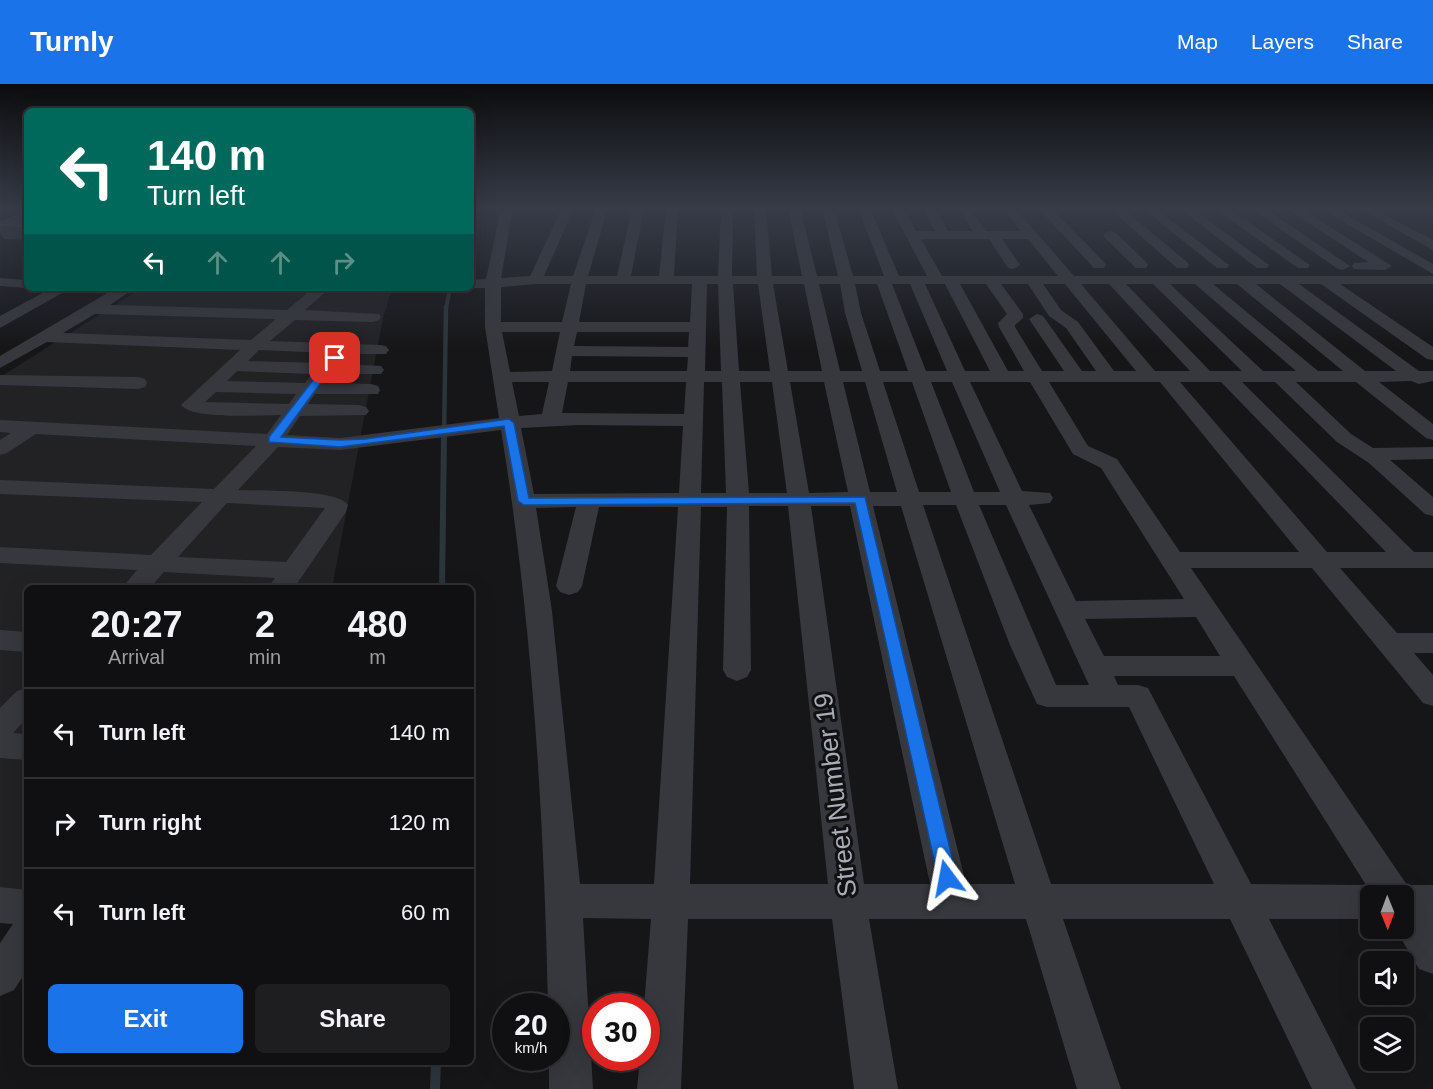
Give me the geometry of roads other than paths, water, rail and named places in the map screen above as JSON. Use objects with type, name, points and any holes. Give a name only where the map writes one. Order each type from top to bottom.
[{"type":"street","points":[[495,255],[487,289],[501,377],[502,424],[524,501],[539,611],[564,901],[571,1089]]},
{"type":"street","points":[[535,280],[547,255]]},
{"type":"street","points":[[551,420],[579,280],[587,255]]},
{"type":"street","points":[[622,280],[628,255]]},
{"type":"street","points":[[666,280],[668,255]]},
{"type":"street","points":[[659,1089],[671,901],[696,352],[703,289],[713,255]]},
{"type":"street","name":"Street Number 19","points":[[763,255],[765,280],[799,500],[848,902],[876,1089]]},
{"type":"street","points":[[804,255],[952,902]]},
{"type":"street","points":[[841,255],[853,313],[910,499],[1099,1089]]},
{"type":"street","points":[[898,255],[916,280],[1002,376]]},
{"type":"street","points":[[914,255],[920,376],[964,498],[1023,646],[1047,696],[1102,681],[1243,666]]},
{"type":"street","points":[[1004,255],[1013,265]]},
{"type":"street","points":[[1050,255],[1321,560],[1433,695]]},
{"type":"street","points":[[1096,255],[1216,376],[1408,560]]},
{"type":"street","points":[[1135,255],[1153,269],[1258,376]]},
{"type":"street","points":[[1176,255],[1313,376]]},
{"type":"street","points":[[1209,255],[1222,265]]},
{"type":"street","points":[[1248,255],[1262,265]]},
{"type":"street","points":[[1288,255],[1303,265]]},
{"type":"street","points":[[1326,255],[1343,266]]},
{"type":"street","points":[[1058,264],[1153,269],[1194,269],[1222,265],[1385,266],[1367,255]]},
{"type":"street","points":[[1407,255],[1433,270]]},
{"type":"street","points":[[487,289],[535,280],[666,280],[703,289],[765,280],[1071,280],[1110,268],[1194,269],[1241,280],[1433,280]]},
{"type":"street","points":[[916,280],[1014,498],[1102,681],[1138,696],[1334,1089]]},
{"type":"street","points":[[990,280],[1016,314],[1015,318],[1006,323],[1006,327],[1080,450],[1102,458],[1109,464],[1388,885]]},
{"type":"street","points":[[1033,280],[1055,313],[1072,325],[1108,375]]},
{"type":"street","points":[[1241,280],[1433,434]]},
{"type":"street","points":[[1283,280],[1424,376],[1433,390]]},
{"type":"street","points":[[1324,280],[1433,355]]},
{"type":"street","points":[[1407,280],[1433,296]]},
{"type":"street","points":[[0,282],[24,284]]},
{"type":"street","points":[[703,289],[732,376],[738,501],[736,670]]},
{"type":"street","points":[[0,323],[58,291]]},
{"type":"street","points":[[0,367],[44,337],[121,291]]},
{"type":"street","points":[[319,291],[254,346],[191,405],[200,408],[359,411]]},
{"type":"street","points":[[91,309],[373,317]]},
{"type":"street","points":[[1037,319],[1077,375]]},
{"type":"street","points":[[493,327],[571,326],[696,352],[732,376],[1424,376]]},
{"type":"street","points":[[44,337],[380,350]]},
{"type":"street","points":[[138,585],[273,440],[310,388],[344,349]]},
{"type":"street","points":[[565,351],[696,352]]},
{"type":"street","points":[[501,377],[560,376],[696,352]]},
{"type":"street","points":[[232,366],[375,370]]},
{"type":"street","points":[[0,367],[138,383]]},
{"type":"street","points":[[1280,376],[1344,438],[1370,454],[1433,509]]},
{"type":"street","points":[[210,386],[371,390]]},
{"type":"street","points":[[0,426],[340,444],[551,420],[693,420]]},
{"type":"street","points":[[0,449],[31,428]]},
{"type":"street","points":[[1370,454],[1433,453]]},
{"type":"street","points":[[0,487],[329,501],[337,505],[335,512],[287,580],[157,564],[0,555]]},
{"type":"street","points":[[524,501],[1042,498]]},
{"type":"street","points":[[569,586],[589,501]]},
{"type":"street","points":[[1174,560],[1433,560]]},
{"type":"street","points":[[1068,610],[1205,608]]},
{"type":"street","points":[[0,640],[24,642]]},
{"type":"street","points":[[1388,643],[1433,643]]},
{"type":"street","points":[[0,727],[24,702]]},
{"type":"street","points":[[0,745],[24,747]]},
{"type":"street","points":[[564,901],[1360,902]]},
{"type":"street","points":[[1414,902],[1433,902]]},
{"type":"street","points":[[0,904],[24,908]]},
{"type":"street","points":[[1414,926],[1433,956]]},
{"type":"street","points":[[0,976],[24,941]]},
{"type":"waterway","points":[[446,309],[449,291]]},
{"type":"waterway","points":[[444,438],[446,307]]},
{"type":"waterway","points":[[442,585],[444,436]]},
{"type":"waterway","points":[[435,1089],[436,1065]]}]
